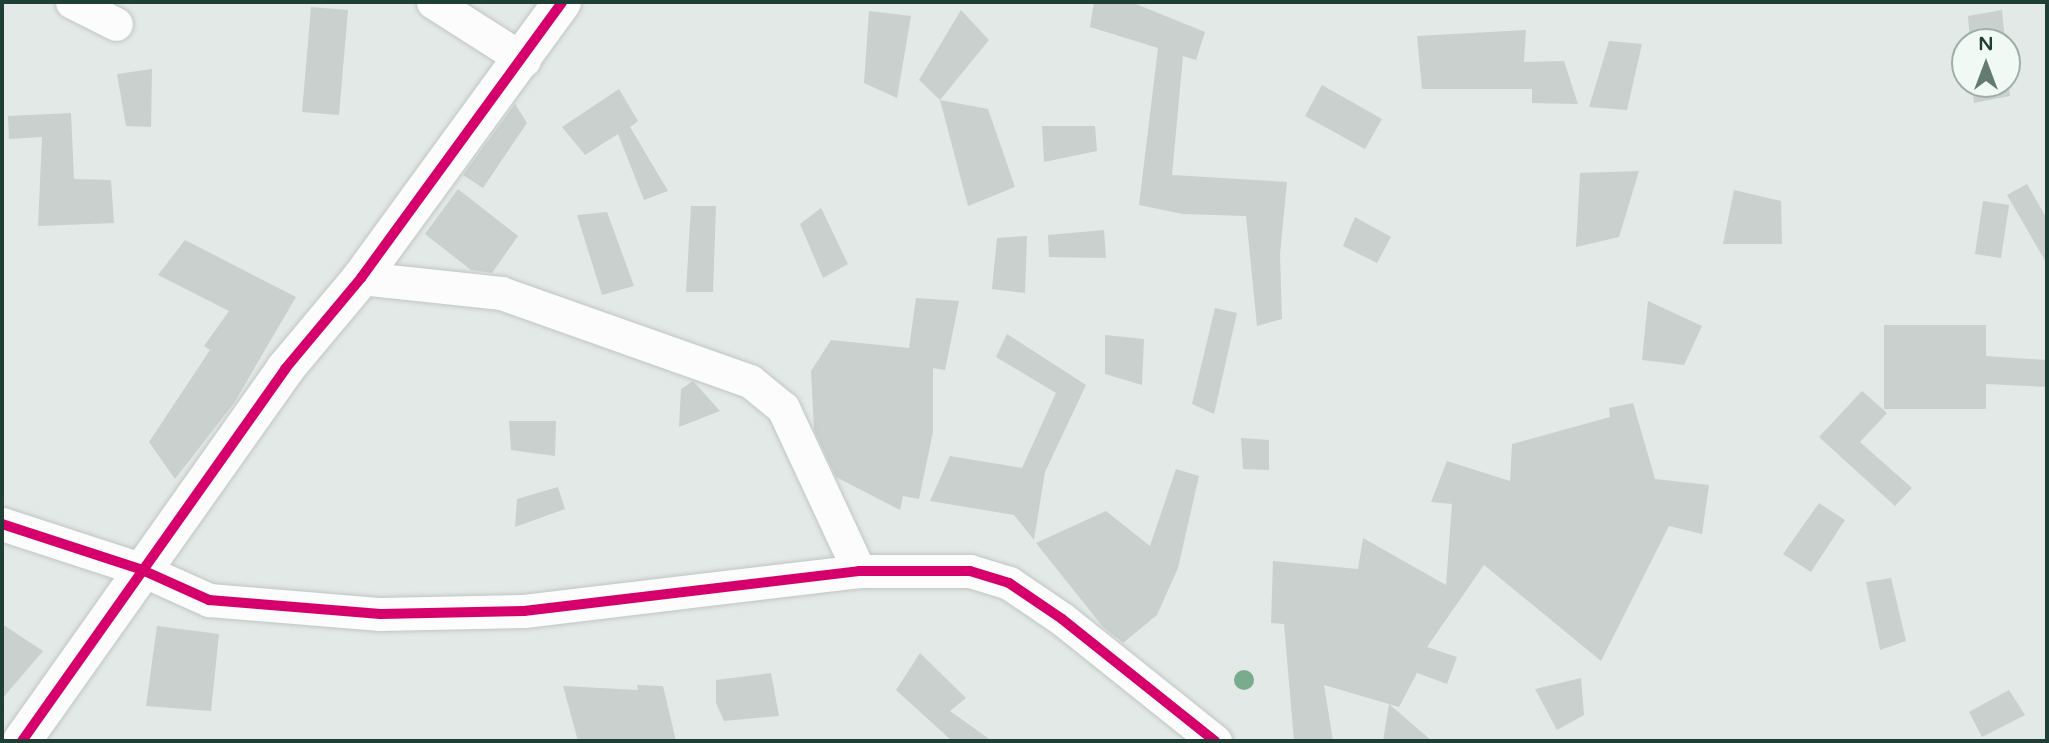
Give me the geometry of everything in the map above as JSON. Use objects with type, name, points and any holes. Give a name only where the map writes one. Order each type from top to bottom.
[{"type":"street","points":[[72,2],[116,24]]},
{"type":"street","points":[[433,2],[524,60]]},
{"type":"street","points":[[22,741],[141,569],[285,369],[361,278],[524,60],[562,2]]},
{"type":"street","points":[[361,278],[500,293],[750,381],[783,408],[859,571]]},
{"type":"street","points":[[2,524],[141,569],[209,600],[380,614],[524,611],[859,571],[970,571],[1009,583],[1128,669],[1215,741]]},
{"type":"building","points":[[1094,2],[1131,2],[1205,32],[1196,60],[1183,56],[1172,175],[1287,182],[1280,254],[1282,319],[1257,326],[1246,216],[1183,214],[1139,205],[1158,48],[1090,27]]},
{"type":"building","points":[[311,7],[348,10],[339,115],[302,112]]},
{"type":"building","points":[[961,10],[989,40],[940,100],[919,80]]},
{"type":"building","points":[[2002,10],[2004,28],[1969,28],[1968,16]]},
{"type":"building","points":[[869,11],[911,16],[897,98],[864,83]]},
{"type":"building","points":[[1526,30],[1524,62],[1564,61],[1578,104],[1532,103],[1532,89],[1422,89],[1417,36]]},
{"type":"building","points":[[1609,41],[1642,44],[1627,110],[1589,107]]},
{"type":"building","points":[[152,69],[151,127],[126,126],[117,74]]},
{"type":"building","points":[[1322,85],[1382,119],[1365,149],[1305,116]]},
{"type":"building","points":[[619,89],[638,121],[630,127],[668,191],[644,200],[618,134],[585,155],[562,127]]},
{"type":"building","points":[[1973,98],[2000,98],[1974,103]]},
{"type":"building","points":[[940,100],[988,109],[1015,187],[968,206]]},
{"type":"building","points":[[515,104],[527,123],[483,188],[463,175]]},
{"type":"building","points":[[71,113],[74,179],[111,180],[114,223],[38,226],[42,137],[9,139],[8,116]]},
{"type":"building","points":[[1042,126],[1095,126],[1097,151],[1044,162]]},
{"type":"building","points":[[1639,171],[1619,237],[1576,247],[1580,173]]},
{"type":"building","points":[[2027,184],[2047,219],[2047,264],[2007,195]]},
{"type":"building","points":[[458,189],[518,236],[492,273],[471,270],[425,234]]},
{"type":"building","points":[[1734,190],[1781,201],[1782,244],[1723,244]]},
{"type":"building","points":[[1983,201],[2009,205],[2001,258],[1975,254]]},
{"type":"building","points":[[691,206],[716,206],[713,292],[686,292]]},
{"type":"building","points":[[821,208],[848,264],[823,278],[800,224]]},
{"type":"building","points":[[607,212],[634,286],[602,295],[577,215]]},
{"type":"building","points":[[1355,217],[1391,237],[1377,263],[1343,246]]},
{"type":"building","points":[[1104,230],[1106,258],[1049,257],[1048,235]]},
{"type":"building","points":[[1027,236],[1025,293],[992,289],[997,238]]},
{"type":"building","points":[[185,240],[296,297],[234,403],[175,479],[149,442],[210,350],[204,346],[229,311],[158,275]]},
{"type":"building","points":[[916,298],[959,301],[945,370],[933,368],[933,432],[919,499],[903,496],[900,510],[836,477],[814,430],[811,371],[831,340],[909,348]]},
{"type":"building","points":[[1648,301],[1702,326],[1684,365],[1642,360]]},
{"type":"building","points":[[1215,308],[1237,313],[1214,414],[1192,404]]},
{"type":"building","points":[[1884,325],[1986,325],[1986,356],[2047,360],[2047,387],[1986,384],[1986,409],[1884,409]]},
{"type":"building","points":[[1007,334],[1086,385],[1045,472],[1034,540],[1014,515],[930,501],[950,456],[1022,468],[1056,393],[996,357]]},
{"type":"building","points":[[1105,335],[1144,339],[1142,385],[1105,374]]},
{"type":"building","points":[[693,381],[720,411],[679,427],[681,389]]},
{"type":"building","points":[[1862,391],[1887,413],[1860,442],[1912,488],[1895,506],[1819,437]]},
{"type":"building","points":[[1633,403],[1655,479],[1709,485],[1702,534],[1669,526],[1601,661],[1484,565],[1427,647],[1457,657],[1447,684],[1417,673],[1399,707],[1324,685],[1333,741],[1294,741],[1284,624],[1271,623],[1273,561],[1358,569],[1363,538],[1446,585],[1452,504],[1431,502],[1447,461],[1510,481],[1512,444],[1610,417],[1609,408]]},
{"type":"building","points":[[509,421],[556,421],[555,456],[511,450]]},
{"type":"building","points":[[1241,438],[1269,440],[1269,470],[1243,469]]},
{"type":"building","points":[[1176,469],[1199,476],[1178,568],[1157,615],[1123,643],[1103,627],[1036,543],[1106,511],[1150,546]]},
{"type":"building","points":[[558,487],[565,509],[515,527],[517,499]]},
{"type":"building","points":[[1819,503],[1845,520],[1811,572],[1783,554]]},
{"type":"building","points":[[1891,578],[1906,641],[1880,650],[1866,582]]},
{"type":"building","points":[[2,624],[43,651],[2,699]]},
{"type":"building","points":[[157,626],[219,634],[211,711],[146,706]]},
{"type":"building","points":[[920,653],[966,698],[950,711],[992,741],[952,741],[896,690]]},
{"type":"building","points":[[771,673],[779,716],[724,721],[716,703],[716,680]]},
{"type":"building","points":[[1581,678],[1584,715],[1557,730],[1535,689]]},
{"type":"building","points":[[637,685],[663,686],[676,741],[578,741],[563,686],[638,690]]},
{"type":"building","points":[[2009,690],[2025,715],[1982,737],[1969,712]]},
{"type":"building","points":[[1389,704],[1432,741],[1383,741]]},
{"type":"cycle path","points":[[22,741],[285,369],[361,278],[562,2]]},
{"type":"cycle path","points":[[2,524],[140,569],[209,600],[380,614],[524,611],[859,571],[970,571],[1009,583],[1062,619],[1215,741]]}]
